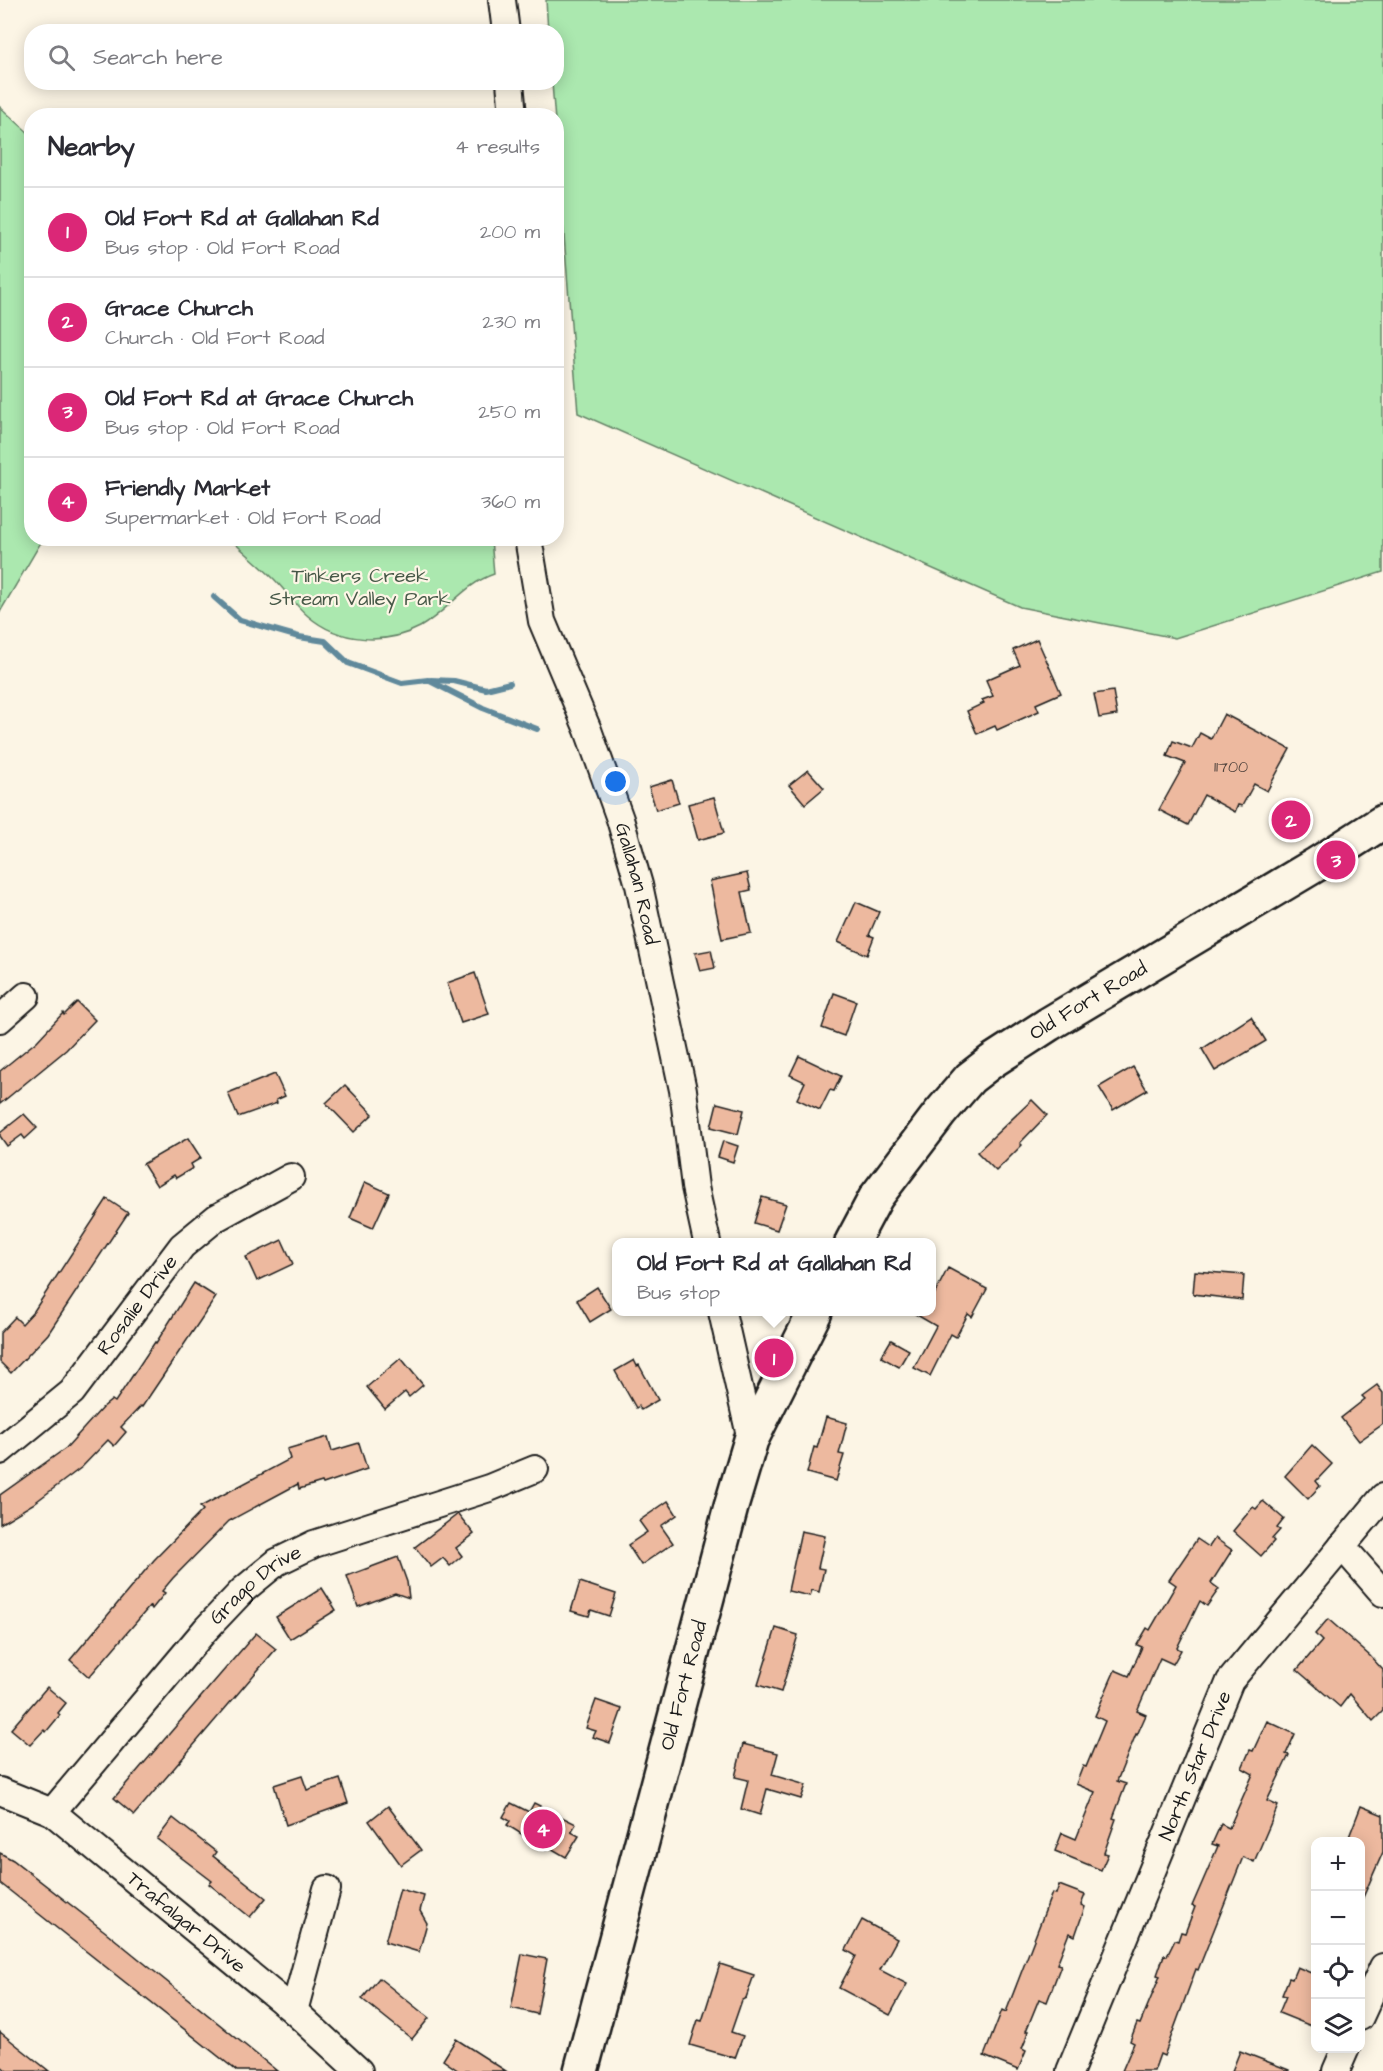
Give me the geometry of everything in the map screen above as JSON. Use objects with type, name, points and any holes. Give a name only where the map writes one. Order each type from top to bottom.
[{"type":"main road","name":"Old Fort Road","points":[[854,1238],[876,1197],[940,1113],[970,1078],[1049,1024],[1383,822]]},
{"type":"main road","name":"Old Fort Road","points":[[580,2071],[731,1507],[752,1440],[813,1316]]},
{"type":"street","points":[[502,0],[505,24]]},
{"type":"street","points":[[511,90],[512,108]]},
{"type":"street","name":"Gallahan Road","points":[[529,546],[542,621],[588,730],[620,819],[639,885],[682,1090],[695,1187],[706,1238]]},
{"type":"street","points":[[0,1019],[26,996]]},
{"type":"street","name":"Rosalie Drive","points":[[0,1451],[72,1392],[182,1246],[216,1218],[291,1177]]},
{"type":"street","points":[[724,1316],[752,1440]]},
{"type":"street","name":"Grago Drive","points":[[52,1812],[206,1629],[243,1590],[277,1562],[314,1544],[489,1488],[535,1469]]},
{"type":"street","name":"North Star Drive","points":[[1070,2071],[1230,1681],[1383,1497]]},
{"type":"street","points":[[1342,1546],[1383,1593]]},
{"type":"street","name":"Trafalgar Drive","points":[[0,1791],[52,1812],[294,2011],[359,2071]]},
{"type":"street","points":[[294,2011],[327,1889]]},
{"type":"street","points":[[1365,2006],[1383,1967]]},
{"type":"street","points":[[1336,2071],[1344,2053]]},
{"type":"green space","points":[[546,0],[1383,0],[1383,572],[1175,638],[1020,607],[578,413],[564,235],[564,108],[554,108],[553,90],[564,90],[564,24],[548,24]]},
{"type":"green space","points":[[0,107],[24,129],[24,546],[39,546],[0,612]]},
{"type":"green space","name":"Tinkers Creek Stream Valley Park","points":[[238,546],[492,546],[494,574],[474,584],[430,621],[392,637],[377,639],[347,636],[320,625],[299,607],[274,579]]},
{"type":"building","points":[[1037,639],[1061,693],[1036,704],[1039,711],[997,730],[995,726],[977,734],[967,711],[984,703],[982,700],[993,696],[986,680],[1020,665],[1013,650]]},
{"type":"building","points":[[1113,691],[1117,715],[1099,718],[1094,694]]},
{"type":"building","points":[[1224,714],[1290,749],[1267,791],[1254,784],[1242,806],[1238,805],[1235,812],[1204,795],[1188,825],[1159,810],[1185,763],[1167,756],[1173,741],[1192,748],[1200,733],[1211,739]]},
{"type":"building","points":[[808,770],[824,788],[805,804],[789,785]]},
{"type":"building","points":[[672,780],[679,803],[656,810],[649,787]]},
{"type":"building","points":[[714,797],[724,833],[698,840],[688,804]]},
{"type":"building","points":[[747,873],[751,890],[742,892],[751,933],[722,939],[710,881]]},
{"type":"building","points":[[856,902],[879,912],[869,935],[874,937],[867,955],[838,942]]},
{"type":"building","points":[[711,950],[715,968],[700,971],[695,953]]},
{"type":"building","points":[[475,973],[489,1014],[461,1023],[447,983]]},
{"type":"building","points":[[834,993],[856,1001],[844,1036],[822,1028]]},
{"type":"building","points":[[77,1002],[95,1020],[66,1050],[0,1104],[0,1071],[37,1041],[63,1013],[64,1015]]},
{"type":"building","points":[[1251,1017],[1266,1041],[1215,1071],[1202,1049]]},
{"type":"building","points":[[799,1056],[841,1076],[834,1091],[830,1090],[820,1110],[797,1099],[805,1082],[790,1075]]},
{"type":"building","points":[[1133,1067],[1147,1090],[1113,1110],[1099,1087]]},
{"type":"building","points":[[275,1074],[285,1096],[276,1100],[277,1103],[238,1117],[228,1093]]},
{"type":"building","points":[[345,1085],[373,1114],[354,1132],[326,1103]]},
{"type":"building","points":[[1032,1100],[1047,1115],[996,1171],[977,1152]]},
{"type":"building","points":[[717,1103],[744,1110],[738,1134],[711,1127]]},
{"type":"building","points":[[24,1114],[37,1128],[25,1139],[22,1135],[7,1146],[0,1133]]},
{"type":"building","points":[[188,1138],[201,1158],[191,1164],[193,1168],[176,1178],[174,1175],[157,1186],[143,1164]]},
{"type":"building","points":[[723,1141],[738,1146],[733,1162],[718,1157]]},
{"type":"building","points":[[365,1182],[389,1193],[373,1228],[350,1218]]},
{"type":"building","points":[[762,1197],[786,1204],[777,1230],[754,1223]]},
{"type":"building","points":[[107,1199],[128,1213],[48,1334],[11,1373],[0,1362],[0,1333],[15,1317],[22,1324],[34,1311]]},
{"type":"building","points":[[282,1240],[293,1264],[257,1281],[246,1257]]},
{"type":"building","points":[[948,1268],[987,1289],[972,1317],[968,1314],[956,1337],[951,1334],[930,1376],[914,1368],[936,1326],[919,1316],[936,1316],[936,1291]]},
{"type":"building","points":[[1195,1271],[1244,1275],[1242,1300],[1193,1294]]},
{"type":"building","points":[[194,1283],[216,1297],[142,1407],[121,1427],[126,1432],[114,1446],[108,1440],[82,1467],[33,1504],[0,1524],[0,1495],[66,1448],[102,1408],[112,1400],[115,1402]]},
{"type":"building","points":[[597,1287],[611,1309],[590,1322],[577,1300]]},
{"type":"building","points":[[891,1340],[909,1350],[899,1367],[881,1357]]},
{"type":"building","points":[[401,1358],[423,1385],[409,1397],[405,1392],[385,1409],[367,1387]]},
{"type":"building","points":[[634,1360],[658,1400],[641,1410],[639,1406],[636,1408],[615,1371]]},
{"type":"building","points":[[1377,1385],[1383,1393],[1383,1424],[1359,1441],[1341,1418],[1365,1399],[1362,1396]]},
{"type":"building","points":[[826,1417],[847,1423],[839,1454],[844,1455],[836,1481],[807,1473]]},
{"type":"building","points":[[328,1437],[332,1451],[359,1443],[367,1469],[323,1484],[322,1482],[299,1489],[298,1484],[229,1521],[173,1578],[162,1591],[165,1593],[152,1609],[150,1606],[89,1677],[70,1660],[154,1560],[203,1510],[200,1507],[290,1459],[287,1449]]},
{"type":"building","points":[[1312,1445],[1332,1464],[1316,1481],[1320,1486],[1308,1499],[1285,1476]]},
{"type":"building","points":[[668,1501],[677,1515],[661,1526],[673,1543],[641,1565],[628,1545],[647,1532],[639,1521]]},
{"type":"building","points":[[1263,1501],[1284,1519],[1277,1528],[1280,1530],[1272,1539],[1274,1541],[1261,1556],[1233,1531],[1253,1507],[1256,1509]]},
{"type":"building","points":[[458,1514],[474,1534],[456,1548],[462,1556],[450,1566],[443,1558],[431,1567],[415,1547]]},
{"type":"building","points":[[801,1531],[825,1536],[818,1568],[824,1569],[819,1592],[812,1590],[810,1596],[788,1591]]},
{"type":"building","points":[[1215,1538],[1232,1550],[1211,1583],[1219,1589],[1207,1606],[1200,1601],[1177,1648],[1181,1650],[1173,1664],[1160,1658],[1137,1711],[1146,1715],[1117,1781],[1126,1784],[1113,1818],[1116,1819],[1104,1853],[1108,1854],[1101,1870],[1055,1851],[1062,1833],[1076,1839],[1095,1792],[1076,1784],[1083,1766],[1086,1767],[1105,1721],[1095,1716],[1115,1670],[1129,1676],[1142,1647],[1137,1645],[1147,1628],[1150,1630],[1176,1585],[1169,1580],[1197,1539],[1209,1547]]},
{"type":"building","points":[[398,1557],[407,1582],[409,1598],[395,1593],[358,1607],[347,1576]]},
{"type":"building","points":[[580,1582],[616,1594],[609,1616],[591,1610],[589,1616],[571,1611]]},
{"type":"building","points":[[322,1588],[336,1610],[290,1639],[276,1617]]},
{"type":"building","points":[[1328,1619],[1383,1670],[1383,1711],[1373,1721],[1350,1694],[1340,1707],[1297,1670],[1322,1641],[1315,1634]]},
{"type":"building","points":[[776,1628],[798,1635],[781,1692],[758,1685]]},
{"type":"building","points":[[256,1633],[276,1649],[134,1815],[114,1798]]},
{"type":"building","points":[[47,1687],[66,1703],[58,1713],[60,1715],[46,1732],[44,1730],[30,1745],[11,1729]]},
{"type":"building","points":[[596,1700],[622,1709],[610,1743],[593,1737],[596,1731],[586,1728]]},
{"type":"building","points":[[1267,1721],[1295,1734],[1286,1754],[1289,1755],[1267,1801],[1278,1806],[1254,1862],[1243,1857],[1198,1970],[1196,1969],[1164,2056],[1160,2054],[1154,2071],[1122,2071],[1134,2043],[1130,2041],[1137,2023],[1140,2024],[1160,1976],[1157,1975],[1164,1955],[1167,1956],[1175,1940],[1178,1941],[1181,1932],[1185,1933],[1195,1907],[1192,1906],[1218,1846],[1212,1844],[1221,1824],[1229,1828],[1253,1774],[1242,1768]]},
{"type":"building","points":[[743,1744],[778,1753],[772,1775],[806,1785],[801,1799],[767,1789],[760,1815],[741,1809],[748,1780],[735,1777]]},
{"type":"building","points":[[302,1776],[307,1790],[340,1779],[348,1803],[286,1825],[274,1785]]},
{"type":"building","points":[[511,1803],[529,1812],[534,1803],[576,1824],[571,1832],[579,1836],[566,1857],[549,1847],[547,1850],[507,1825],[510,1821],[503,1817]]},
{"type":"building","points":[[388,1806],[421,1850],[401,1865],[369,1821]]},
{"type":"building","points":[[1361,1806],[1383,1815],[1383,1852],[1365,1893],[1365,1837],[1349,1837]]},
{"type":"building","points":[[173,1818],[216,1852],[213,1856],[266,1898],[250,1917],[209,1884],[212,1881],[157,1839]]},
{"type":"building","points":[[0,1853],[13,1860],[107,1933],[277,2071],[237,2071],[0,1883]]},
{"type":"building","points":[[1059,1885],[1085,1895],[1081,1905],[1085,1907],[1075,1936],[1069,1933],[1057,1964],[1061,1965],[1047,2002],[1039,1999],[1026,2031],[1028,2031],[1022,2049],[1026,2051],[1018,2070],[984,2056],[1002,2010],[1006,2012],[1052,1893],[1056,1894]]},
{"type":"building","points":[[400,1889],[424,1896],[420,1911],[427,1923],[419,1952],[385,1942]]},
{"type":"building","points":[[862,1920],[897,1939],[880,1970],[907,1984],[890,2015],[839,1988],[856,1956],[846,1950]]},
{"type":"building","points":[[522,1954],[547,1959],[537,2014],[511,2008]]},
{"type":"building","points":[[720,1964],[754,1975],[731,2032],[743,2036],[735,2058],[690,2045],[698,2020],[702,2021]]},
{"type":"building","points":[[1297,1967],[1311,1973],[1311,2026],[1279,2013],[1286,1996],[1282,1995],[1289,1978],[1292,1979]]},
{"type":"building","points":[[379,1978],[429,2018],[412,2039],[362,1999]]},
{"type":"building","points":[[0,2032],[49,2071],[7,2071],[0,2065]]},
{"type":"building","points":[[456,2039],[506,2071],[459,2071],[443,2060]]},
{"type":"building","points":[[1240,2051],[1289,2070],[1289,2071],[1232,2071]]},
{"type":"waterway","points":[[214,597],[240,620],[299,637],[325,641],[348,663],[402,683],[428,680],[483,708],[537,729]]},
{"type":"waterway","points":[[431,680],[454,681],[486,689],[510,683]]},
{"type":"place","name":"Grace Church","points":[[1291,820]]},
{"type":"place","name":"Old Fort Rd at Grace Church","points":[[1336,860]]},
{"type":"place","name":"Old Fort Rd at Gallahan Rd","points":[[774,1358]]},
{"type":"place","name":"Friendly Market","points":[[543,1829]]}]
